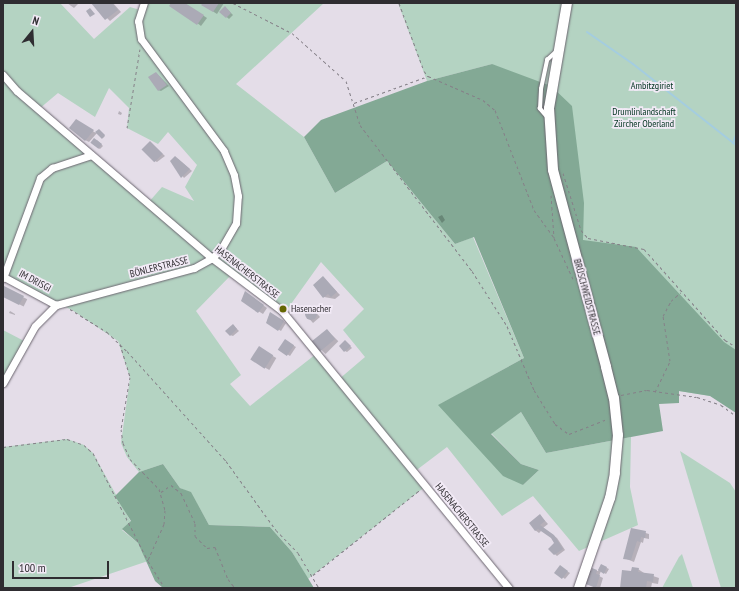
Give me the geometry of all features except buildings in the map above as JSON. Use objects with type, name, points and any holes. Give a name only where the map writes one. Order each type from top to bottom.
[{"type":"street","name":"BÖNLERSTRASSE","points":[[56,304],[184,272],[212,258],[223,246],[236,223],[238,196],[234,175],[224,151],[208,127],[141,39],[138,21],[141,4]]},
{"type":"street","name":"BRÜSCHWEIDSTRASSE","points":[[565,4],[557,51],[549,119],[552,170],[614,398],[618,434],[616,474],[605,515],[579,588]]},
{"type":"street","name":"HASENACHERSTRASSE","points":[[3,75],[17,91],[212,258],[282,311],[509,588]]},
{"type":"street","points":[[4,278],[40,178],[52,168],[91,155]]},
{"type":"street","name":"IM DRISGI","points":[[4,278],[56,304]]},
{"type":"street","points":[[3,383],[35,326],[56,304]]},
{"type":"path","points":[[233,3],[301,39],[343,77],[354,103],[360,125],[472,271],[507,326],[523,360],[534,390],[555,424],[563,432],[573,433],[577,429],[600,422]]},
{"type":"path","points":[[399,3],[424,71],[428,76],[484,100],[495,110],[534,210],[554,238],[576,284]]},
{"type":"path","points":[[127,128],[141,39]]},
{"type":"path","points":[[354,103],[428,76]]},
{"type":"path","points":[[562,170],[581,230],[588,238],[644,249],[725,340],[736,347]]},
{"type":"path","points":[[550,193],[554,238]]},
{"type":"path","points":[[655,392],[670,360],[663,316],[671,301],[681,292]]},
{"type":"path","points":[[56,304],[72,310],[120,343],[226,461],[276,530],[298,553],[319,588]]},
{"type":"path","points":[[120,343],[130,378],[122,429],[123,443],[130,459],[161,492],[165,510],[164,524],[148,561]]},
{"type":"path","points":[[614,398],[631,392],[647,390],[709,399],[736,416]]},
{"type":"path","points":[[3,446],[67,440],[84,445],[93,453],[148,561],[165,588]]},
{"type":"path","points":[[161,492],[170,486],[181,493],[195,523],[195,536],[207,548],[215,547],[228,579],[235,588]]},
{"type":"path","points":[[312,576],[426,486]]},
{"type":"green space","points":[[3,3],[60,3],[94,39],[130,7],[140,10],[144,3],[324,3],[236,84],[304,137],[335,193],[387,161],[455,244],[473,237],[524,358],[439,405],[523,485],[539,470],[521,464],[491,433],[521,412],[546,453],[631,437],[630,487],[638,525],[579,551],[533,496],[502,516],[447,447],[414,472],[426,486],[308,579],[292,552],[270,527],[209,525],[191,493],[180,488],[163,464],[139,472],[127,457],[121,443],[130,378],[118,341],[72,310],[3,278]],"holes":[[[109,88],[129,108],[127,128],[158,144],[168,132],[197,165],[185,187],[194,201],[162,187],[148,203],[39,109],[58,93],[95,117]],[[321,262],[364,309],[343,330],[365,357],[338,380],[316,354],[250,406],[230,384],[241,375],[196,311],[232,274],[286,311]]]},
{"type":"green space","name":"Ambitzgiriet","points":[[398,3],[736,3],[736,412],[711,396],[679,391],[657,392],[492,64],[427,81]]},
{"type":"green space","points":[[492,64],[551,86],[572,106],[584,203],[583,240],[636,247],[724,342],[736,350],[736,413],[710,396],[679,391],[679,403],[659,404],[663,431],[546,453],[521,412],[491,434],[521,464],[539,470],[523,485],[503,476],[438,405],[524,358],[474,237],[455,244],[387,161],[335,193],[304,137],[321,120],[427,81]]},
{"type":"green space","points":[[3,330],[26,342],[3,383]]},
{"type":"green space","points":[[67,439],[84,445],[93,453],[131,522],[122,530],[138,543],[148,561],[68,588],[3,588],[3,447]]},
{"type":"green space","points":[[680,451],[730,483],[736,492],[736,588],[721,588]]},
{"type":"green space","points":[[163,464],[180,488],[191,492],[209,525],[270,527],[292,552],[314,588],[163,588],[155,581],[138,543],[122,529],[131,521],[115,496],[139,472]]},
{"type":"green space","points":[[682,554],[693,588],[662,588],[679,557]]},
{"type":"waterway","points":[[587,32],[633,64],[736,145]]},
{"type":"waterway","points":[[733,143],[736,135]]},
{"type":"place","name":"Hasenacher","points":[[283,309]]},
{"type":"park label","name":"Drumlinlandschaft Zürcher Oberland","points":[[644,116]]}]
